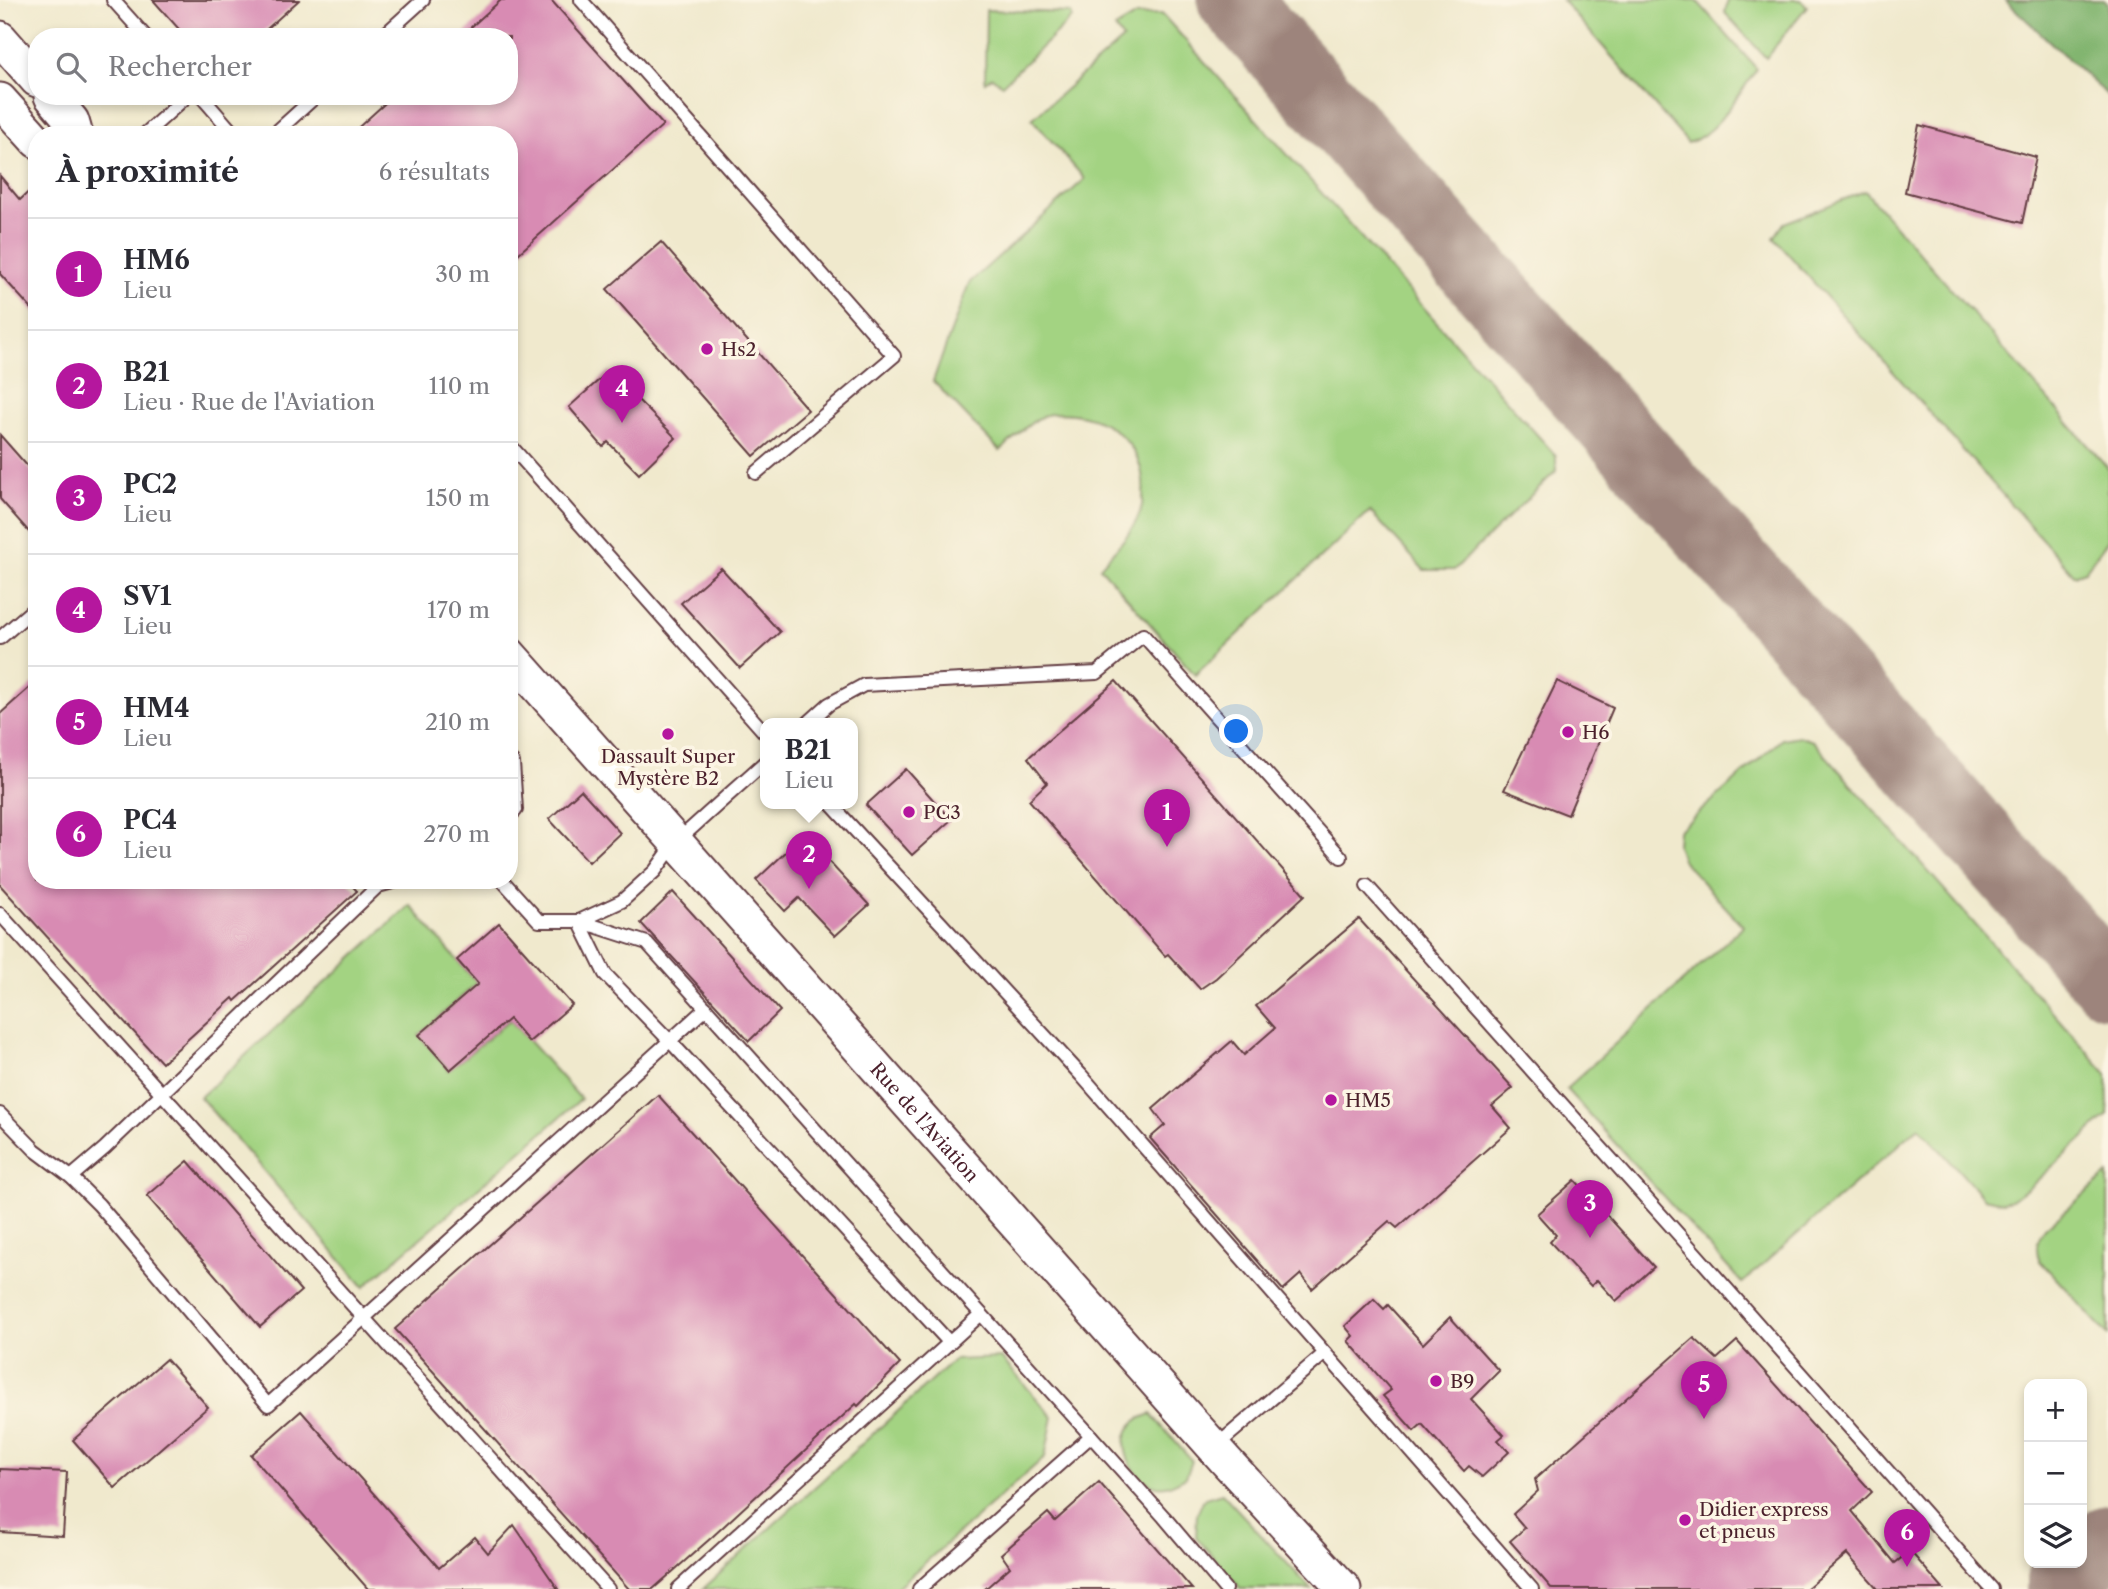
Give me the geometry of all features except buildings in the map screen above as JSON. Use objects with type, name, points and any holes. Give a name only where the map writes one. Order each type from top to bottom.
[{"type":"street","points":[[0,38],[28,70]]},
{"type":"street","points":[[0,100],[28,131]]},
{"type":"street","points":[[59,105],[73,126]]},
{"type":"street","name":"Rue de l'Aviation","points":[[518,664],[1343,1589]]},
{"type":"lane","points":[[113,0],[138,28]]},
{"type":"lane","points":[[392,28],[423,0]]},
{"type":"lane","points":[[581,0],[894,356],[756,473]]},
{"type":"lane","points":[[154,126],[177,105]]},
{"type":"lane","points":[[209,105],[227,126]]},
{"type":"lane","points":[[283,126],[306,105]]},
{"type":"lane","points":[[518,454],[760,727]]},
{"type":"lane","points":[[0,638],[28,614]]},
{"type":"lane","points":[[814,718],[829,704],[864,685],[1097,673],[1143,635],[1341,857]]},
{"type":"lane","points":[[579,921],[622,901],[655,871],[675,842],[760,766]]},
{"type":"lane","points":[[836,809],[1081,1075],[1532,1589]]},
{"type":"lane","points":[[1367,886],[1992,1589]]},
{"type":"lane","points":[[71,1177],[375,889]]},
{"type":"lane","points":[[510,889],[538,921],[579,921],[647,943],[1091,1436],[1225,1589]]},
{"type":"lane","points":[[2,919],[608,1589]]},
{"type":"lane","points":[[579,921],[605,974],[948,1342]]},
{"type":"lane","points":[[0,1114],[35,1150],[71,1177],[99,1205],[268,1405],[706,1009]]},
{"type":"lane","points":[[678,1589],[981,1314]]},
{"type":"lane","points":[[1215,1448],[1324,1354]]},
{"type":"lane","points":[[919,1589],[1091,1436]]},
{"type":"green space","points":[[1562,0],[1696,0],[1757,69],[1718,122],[1688,143]]},
{"type":"green space","points":[[1728,0],[1801,0],[1807,6],[1766,58],[1725,13]]},
{"type":"green space","points":[[2005,0],[2104,0],[2108,4],[2108,96]]},
{"type":"green space","points":[[986,10],[1071,13],[1072,18],[1002,85],[992,77],[985,82]]},
{"type":"green space","points":[[1162,14],[1556,456],[1556,471],[1454,570],[1424,570],[1370,511],[1195,675],[1100,567],[1119,546],[1140,514],[1143,488],[1141,471],[1128,444],[1105,424],[1073,414],[1057,413],[1036,420],[1000,451],[933,381],[969,283],[1085,179],[1032,119],[1123,39],[1115,28],[1137,15]]},
{"type":"green space","points":[[1865,191],[2108,468],[2108,540],[2085,571],[2074,575],[1774,238],[1784,223]]},
{"type":"green space","points":[[1799,736],[1813,741],[2107,1074],[2108,1115],[2030,1187],[2011,1200],[2002,1202],[1984,1198],[1919,1127],[1742,1283],[1566,1089],[1743,926],[1682,860],[1677,845],[1678,831],[1782,739]]},
{"type":"green space","points":[[410,905],[477,983],[419,1035],[449,1070],[510,1020],[581,1099],[364,1287],[200,1097]]},
{"type":"green space","points":[[2108,1174],[2108,1335],[2040,1261],[2037,1247],[2038,1239],[2045,1228]]},
{"type":"green space","points":[[1001,1358],[1053,1417],[1045,1457],[895,1589],[703,1589],[954,1360]]},
{"type":"green space","points":[[1151,1414],[1192,1461],[1186,1477],[1166,1486],[1147,1482],[1132,1466],[1127,1456],[1125,1445],[1132,1425]]},
{"type":"green space","points":[[1222,1493],[1311,1589],[1241,1589],[1196,1537],[1197,1513],[1205,1498]]},
{"type":"taxiway","points":[[1233,0],[2108,982]]},
{"type":"taxiway","points":[[2063,1589],[2063,1579],[2108,1541]]},
{"type":"place","name":"Hs2","points":[[707,349]]},
{"type":"place","name":"SV1","points":[[622,423]]},
{"type":"place","name":"H6","points":[[1568,732]]},
{"type":"place","name":"Dassault Super Mystère B2","points":[[668,734]]},
{"type":"place","name":"PC3","points":[[909,812]]},
{"type":"place","name":"HM6","points":[[1167,847]]},
{"type":"place","name":"B21","points":[[809,889]]},
{"type":"place","name":"HM5","points":[[1331,1100]]},
{"type":"place","name":"PC2","points":[[1590,1238]]},
{"type":"place","name":"B9","points":[[1436,1381]]},
{"type":"place","name":"HM4","points":[[1704,1419]]},
{"type":"place","name":"Didier express et pneus","points":[[1685,1520]]},
{"type":"place","name":"PC4","points":[[1907,1567]]}]
